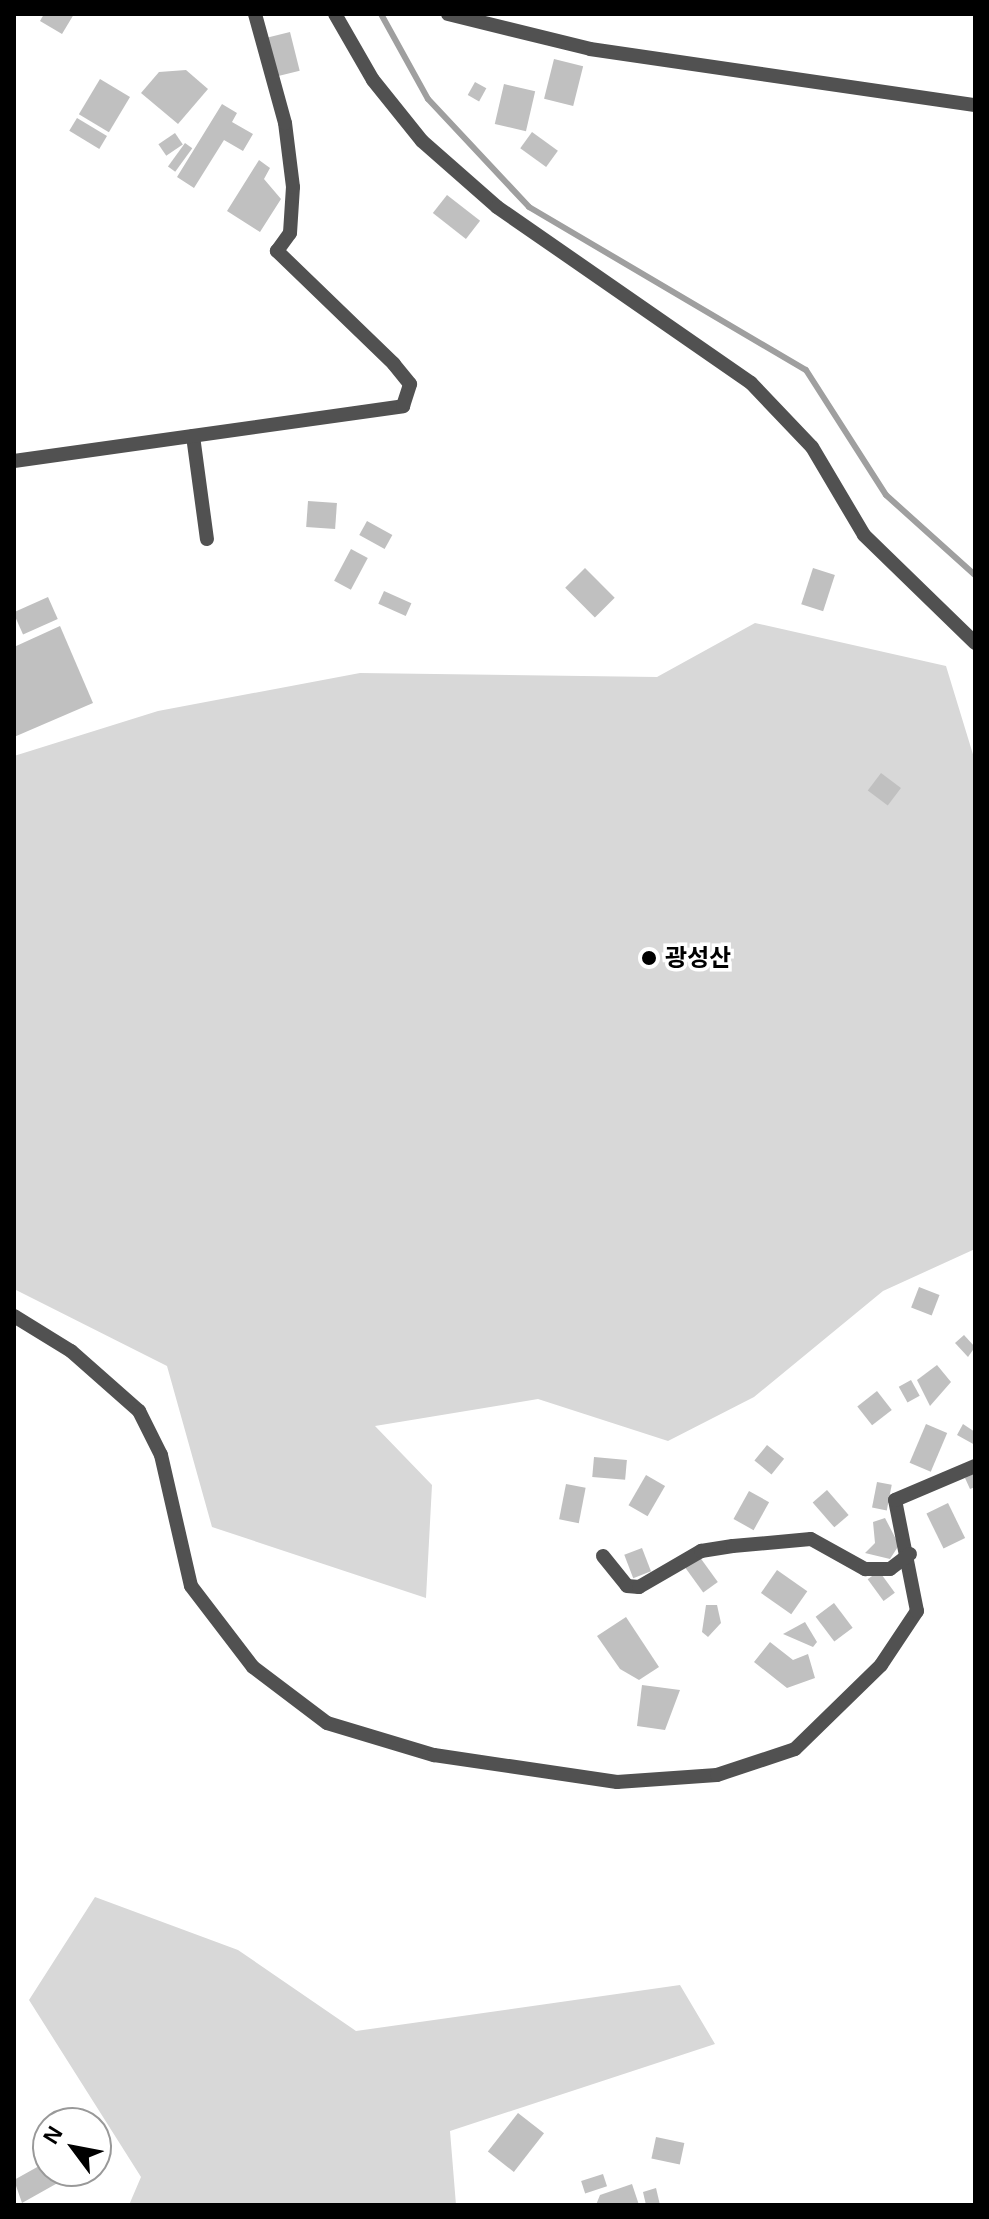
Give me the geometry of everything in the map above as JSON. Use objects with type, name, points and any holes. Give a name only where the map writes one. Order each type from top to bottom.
[{"type":"street","points":[[14,461],[403,406],[410,384],[277,251],[290,233],[293,187],[285,123],[255,14]]},
{"type":"street","points":[[335,14],[373,80],[422,141],[497,207],[751,383],[812,447],[864,535],[975,643]]},
{"type":"street","points":[[448,14],[590,49],[975,105]]},
{"type":"street","points":[[193,436],[207,539]]},
{"type":"street","points":[[14,1316],[71,1351],[139,1411],[161,1455],[191,1586],[253,1667],[327,1723],[434,1755],[617,1782],[717,1775],[795,1749],[881,1665],[917,1611],[910,1554],[895,1500],[975,1466]]},
{"type":"street","points":[[603,1556],[627,1586],[639,1587],[701,1551],[733,1546],[811,1539],[865,1569],[890,1569],[910,1554]]},
{"type":"shaded area","points":[[755,623],[946,666],[975,761],[975,1249],[883,1291],[754,1397],[668,1441],[538,1399],[375,1426],[432,1485],[426,1598],[212,1527],[167,1366],[14,1289],[14,756],[158,711],[360,673],[657,677]]},
{"type":"shaded area","points":[[95,1897],[238,1950],[356,2031],[680,1985],[715,2044],[450,2131],[456,2205],[129,2205],[141,2177],[112,2131],[112,2107],[97,2107],[29,2000]]},
{"type":"building","points":[[44,14],[74,14],[62,34],[40,21]]},
{"type":"building","points":[[290,32],[300,71],[276,77],[267,38]]},
{"type":"building","points":[[554,59],[583,66],[573,106],[544,99]]},
{"type":"building","points":[[186,70],[208,89],[178,124],[141,93],[159,72]]},
{"type":"building","points":[[100,79],[130,97],[109,132],[79,114]]},
{"type":"building","points":[[475,82],[486,88],[479,101],[468,95]]},
{"type":"building","points":[[504,84],[535,91],[526,131],[495,124]]},
{"type":"building","points":[[222,104],[237,113],[232,122],[253,134],[243,151],[224,140],[194,188],[177,177]]},
{"type":"building","points":[[77,118],[107,136],[99,149],[69,131]]},
{"type":"building","points":[[532,132],[558,151],[546,167],[520,148]]},
{"type":"building","points":[[175,133],[183,145],[166,156],[158,144]]},
{"type":"building","points":[[185,143],[192,148],[175,172],[168,166]]},
{"type":"building","points":[[259,160],[270,168],[264,179],[281,199],[260,232],[227,211]]},
{"type":"building","points":[[447,195],[480,221],[466,239],[433,213]]},
{"type":"building","points":[[308,501],[337,503],[335,529],[306,527]]},
{"type":"building","points":[[367,521],[392,535],[385,549],[359,535]]},
{"type":"building","points":[[351,549],[368,558],[351,590],[334,581]]},
{"type":"building","points":[[585,568],[615,598],[595,617],[565,588]]},
{"type":"building","points":[[813,568],[835,575],[823,611],[801,604]]},
{"type":"building","points":[[384,591],[411,603],[406,616],[378,604]]},
{"type":"building","points":[[48,597],[58,619],[23,634],[14,612]]},
{"type":"building","points":[[60,626],[93,703],[14,737],[14,647]]},
{"type":"building","points":[[881,773],[901,788],[888,806],[868,791]]},
{"type":"building","points":[[919,1287],[940,1295],[932,1315],[911,1308]]},
{"type":"building","points":[[964,1335],[975,1347],[968,1357],[955,1343]]},
{"type":"building","points":[[937,1365],[951,1382],[930,1406],[917,1380]]},
{"type":"building","points":[[911,1380],[920,1396],[907,1403],[899,1387]]},
{"type":"building","points":[[877,1391],[892,1410],[872,1425],[857,1406]]},
{"type":"building","points":[[926,1424],[947,1433],[931,1472],[910,1463]]},
{"type":"building","points":[[963,1424],[975,1432],[975,1445],[957,1435]]},
{"type":"building","points":[[767,1445],[784,1459],[772,1474],[754,1461]]},
{"type":"building","points":[[594,1457],[627,1460],[625,1480],[592,1477]]},
{"type":"building","points":[[975,1473],[975,1487],[970,1489],[965,1478]]},
{"type":"building","points":[[646,1475],[665,1486],[648,1516],[628,1505]]},
{"type":"building","points":[[877,1482],[892,1485],[887,1510],[872,1508]]},
{"type":"building","points":[[566,1484],[586,1488],[579,1523],[559,1519]]},
{"type":"building","points":[[827,1490],[849,1515],[834,1527],[813,1502]]},
{"type":"building","points":[[749,1491],[769,1502],[754,1530],[733,1519]]},
{"type":"building","points":[[948,1503],[965,1538],[944,1549],[926,1514]]},
{"type":"building","points":[[885,1518],[899,1545],[890,1559],[865,1553],[875,1543],[873,1522]]},
{"type":"building","points":[[642,1548],[651,1571],[633,1578],[624,1555]]},
{"type":"building","points":[[699,1556],[718,1582],[703,1592],[684,1567]]},
{"type":"building","points":[[777,1570],[807,1591],[791,1614],[761,1593]]},
{"type":"building","points":[[879,1571],[895,1593],[884,1601],[868,1579]]},
{"type":"building","points":[[834,1603],[853,1628],[834,1642],[816,1617]]},
{"type":"building","points":[[706,1605],[717,1605],[721,1623],[708,1637],[702,1632]]},
{"type":"building","points":[[626,1617],[659,1667],[639,1680],[620,1669],[597,1636]]},
{"type":"building","points":[[805,1622],[817,1642],[813,1647],[783,1634]]},
{"type":"building","points":[[770,1642],[793,1660],[808,1654],[815,1678],[787,1688],[754,1662]]},
{"type":"building","points":[[642,1685],[680,1690],[665,1730],[637,1726]]},
{"type":"building","points":[[518,2113],[544,2133],[514,2172],[488,2152]]},
{"type":"building","points":[[656,2137],[684,2143],[680,2165],[651,2159]]},
{"type":"building","points":[[32,2170],[32,2187],[50,2187],[22,2203],[14,2180]]},
{"type":"building","points":[[603,2174],[607,2186],[585,2193],[581,2181]]},
{"type":"building","points":[[632,2184],[639,2205],[596,2205],[600,2195]]},
{"type":"building","points":[[656,2188],[660,2205],[646,2205],[643,2192]]},
{"type":"waterway","points":[[381,14],[428,99],[529,207],[806,370],[886,495],[975,575]]},
{"type":"place","name":"광성산","points":[[649,958]]}]
